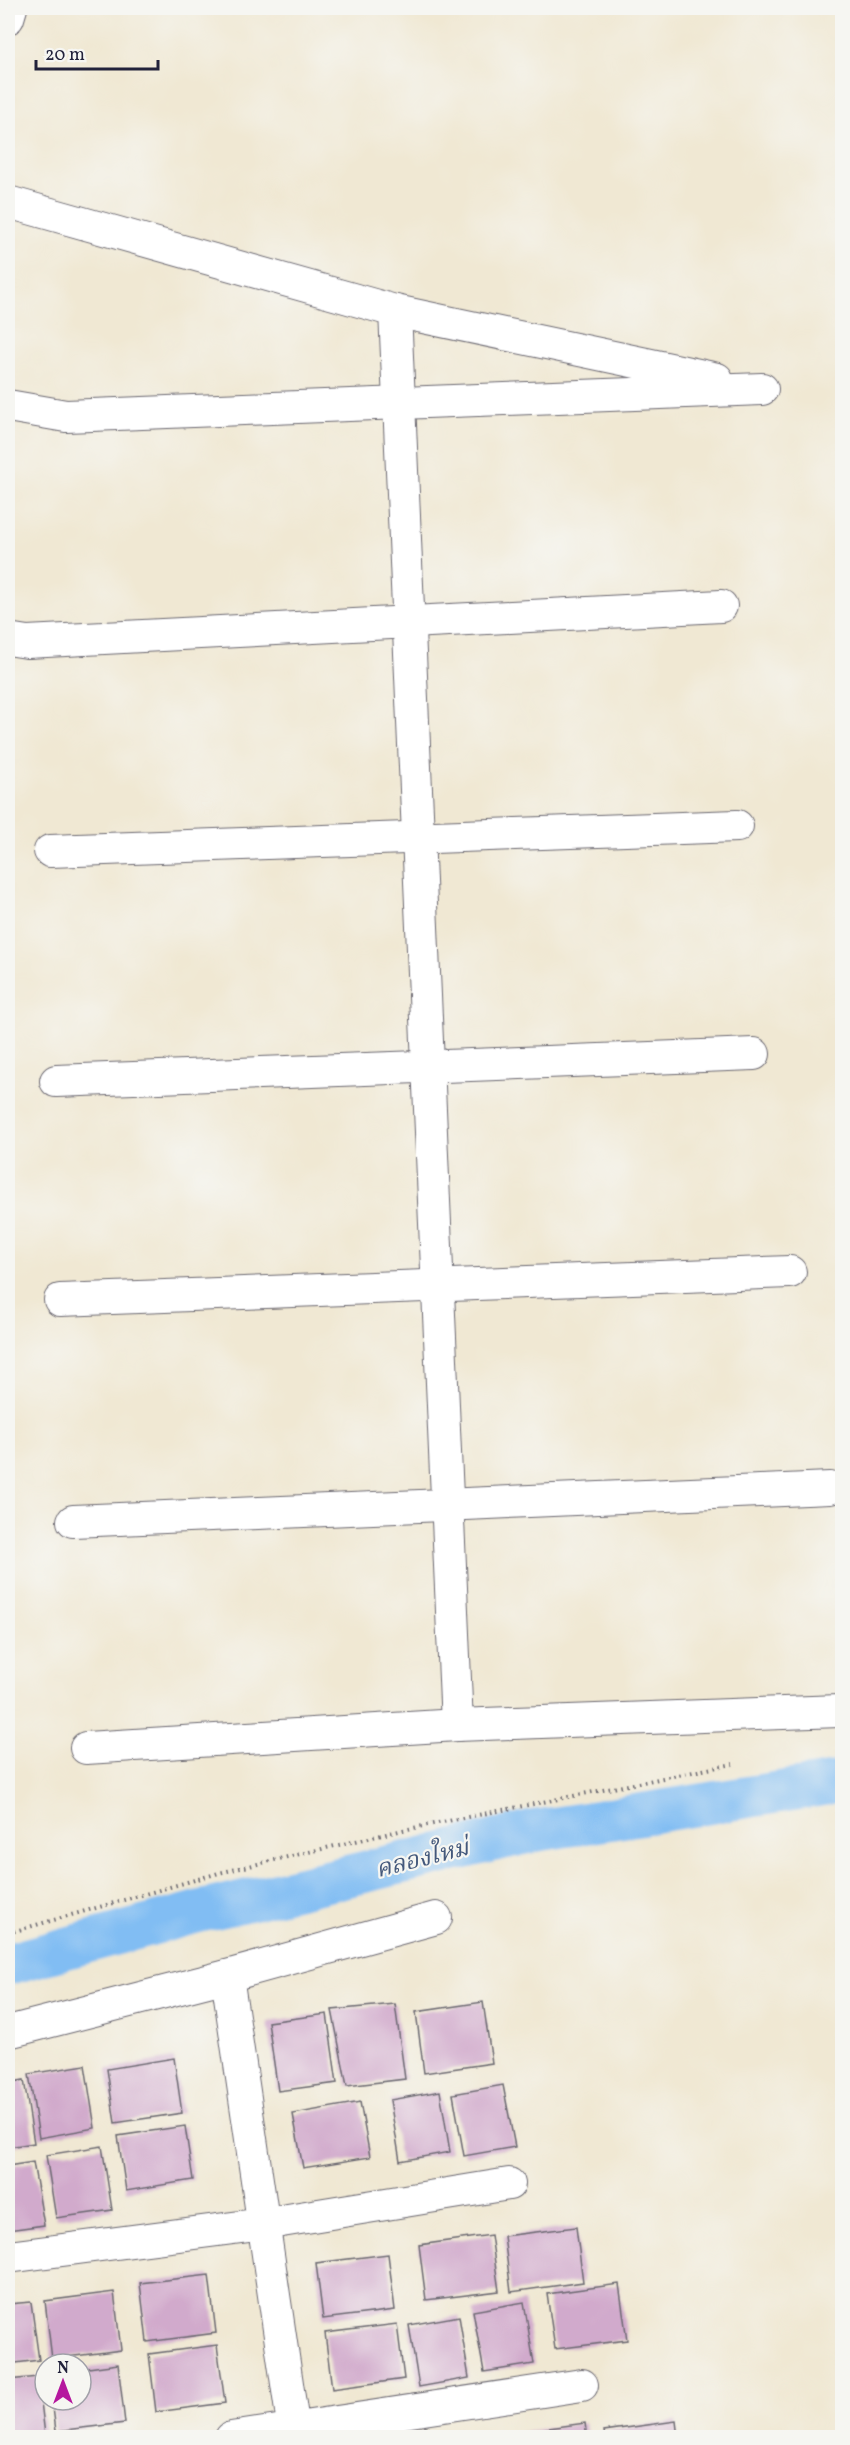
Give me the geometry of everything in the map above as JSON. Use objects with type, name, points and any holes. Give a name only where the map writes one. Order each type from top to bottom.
[{"type":"street","points":[[8,18],[11,8]]},
{"type":"street","points":[[8,202],[395,311],[762,389],[66,416],[8,406]]},
{"type":"street","points":[[395,311],[457,1725]]},
{"type":"street","points":[[8,639],[27,642],[721,606]]},
{"type":"street","points":[[50,851],[736,826]]},
{"type":"street","points":[[56,1082],[754,1054]]},
{"type":"street","points":[[60,1300],[790,1272]]},
{"type":"street","points":[[73,1521],[830,1488]]},
{"type":"street","points":[[86,1748],[457,1725],[840,1711]]},
{"type":"street","points":[[8,2032],[227,1976],[436,1918]]},
{"type":"street","points":[[227,1976],[295,2433]]},
{"type":"street","points":[[8,2257],[263,2224],[509,2184]]},
{"type":"street","points":[[231,2438],[295,2433],[582,2385]]},
{"type":"path","points":[[8,1932],[219,1873],[403,1830],[733,1764]]},
{"type":"building","points":[[483,2002],[492,2063],[424,2073],[416,2012]]},
{"type":"building","points":[[395,2004],[405,2079],[347,2086],[332,2010]]},
{"type":"building","points":[[327,2014],[337,2083],[278,2091],[268,2022]]},
{"type":"building","points":[[174,2058],[182,2113],[115,2123],[107,2069]]},
{"type":"building","points":[[85,2065],[95,2128],[39,2138],[29,2074]]},
{"type":"building","points":[[24,2080],[34,2143],[8,2147],[8,2083]]},
{"type":"building","points":[[503,2085],[515,2147],[464,2156],[453,2094]]},
{"type":"building","points":[[440,2091],[450,2152],[400,2161],[390,2100]]},
{"type":"building","points":[[360,2102],[370,2157],[303,2168],[293,2114]]},
{"type":"building","points":[[185,2126],[193,2180],[126,2191],[118,2136]]},
{"type":"building","points":[[102,2146],[112,2210],[56,2218],[46,2155]]},
{"type":"building","points":[[33,2162],[44,2225],[8,2230],[8,2166]]},
{"type":"building","points":[[576,2227],[583,2282],[511,2292],[504,2236]]},
{"type":"building","points":[[491,2235],[499,2291],[426,2300],[419,2245]]},
{"type":"building","points":[[388,2254],[395,2310],[323,2319],[316,2263]]},
{"type":"building","points":[[209,2275],[216,2333],[147,2342],[140,2283]]},
{"type":"building","points":[[619,2284],[627,2340],[555,2349],[547,2294]]},
{"type":"building","points":[[114,2292],[121,2350],[93,2354],[51,2352],[45,2301]]},
{"type":"building","points":[[31,2302],[38,2352],[33,2352],[33,2361],[8,2364],[8,2304]]},
{"type":"building","points":[[524,2302],[534,2364],[484,2372],[473,2311]]},
{"type":"building","points":[[459,2316],[469,2378],[419,2387],[409,2325]]},
{"type":"building","points":[[397,2324],[404,2379],[332,2389],[325,2333]]},
{"type":"building","points":[[217,2345],[225,2403],[156,2412],[149,2354]]},
{"type":"building","points":[[118,2364],[125,2423],[56,2431],[54,2412],[93,2412],[93,2367]]},
{"type":"building","points":[[33,2378],[33,2412],[42,2412],[45,2435],[8,2438],[8,2380]]},
{"type":"building","points":[[676,2421],[678,2438],[605,2438],[604,2431]]},
{"type":"building","points":[[585,2423],[587,2438],[514,2438],[513,2433]]},
{"type":"waterway","name":"คลองใหม่","points":[[8,1964],[198,1912],[535,1831],[842,1782]]}]
